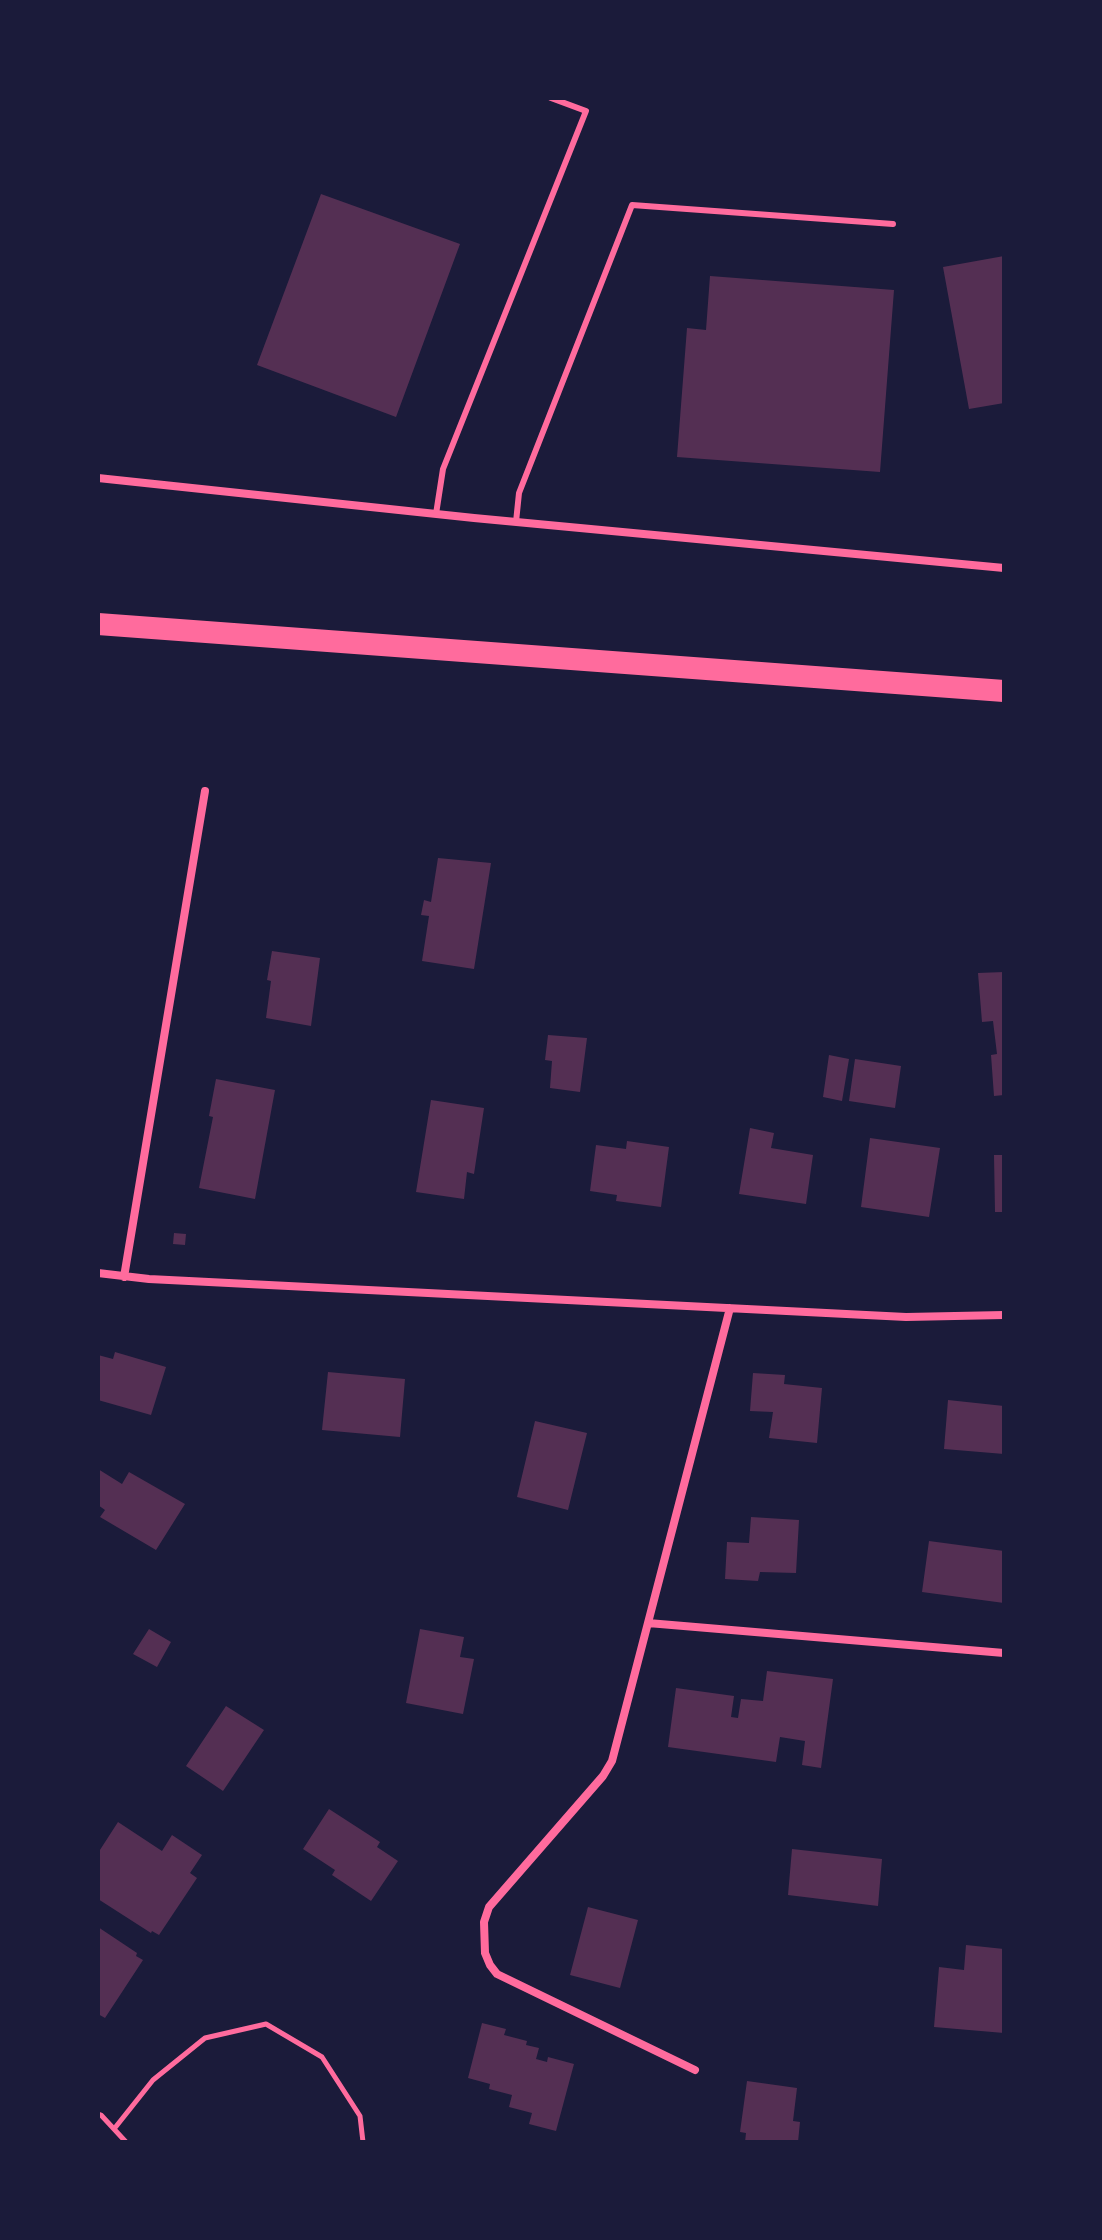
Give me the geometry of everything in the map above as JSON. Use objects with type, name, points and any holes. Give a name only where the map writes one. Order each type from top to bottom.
[{"type":"highway","points":[[98,624],[1004,691]]},
{"type":"street","points":[[98,478],[516,522],[1004,568]]},
{"type":"street","points":[[124,1277],[205,791]]},
{"type":"street","points":[[98,1273],[124,1277],[906,1317],[1004,1315]]},
{"type":"street","points":[[695,2070],[497,1974],[490,1965],[483,1937],[489,1907],[603,1776],[612,1761],[730,1308]]},
{"type":"street","points":[[648,1623],[1004,1653]]},
{"type":"lane","points":[[436,514],[443,469],[586,111],[551,98]]},
{"type":"lane","points":[[516,522],[519,493],[632,205],[893,224]]},
{"type":"path","points":[[114,2129],[153,2080],[205,2038],[266,2024],[322,2057],[360,2116],[363,2142]]},
{"type":"path","points":[[98,2114],[126,2142]]},
{"type":"building","points":[[321,194],[460,244],[396,417],[257,365]]},
{"type":"building","points":[[1004,256],[1004,403],[969,409],[943,267]]},
{"type":"building","points":[[710,276],[894,290],[880,472],[677,457],[687,328],[706,330]]},
{"type":"building","points":[[438,858],[491,863],[474,969],[422,961],[429,916],[421,915],[424,900],[431,902]]},
{"type":"building","points":[[272,951],[320,958],[311,1026],[266,1018]]},
{"type":"building","points":[[1004,972],[1004,1095],[994,1096],[991,1055],[997,1054],[993,1021],[982,1022],[978,973]]},
{"type":"building","points":[[548,1035],[587,1038],[580,1092],[550,1088],[552,1061],[545,1060]]},
{"type":"building","points":[[829,1055],[849,1059],[842,1101],[823,1097]]},
{"type":"building","points":[[855,1059],[901,1066],[895,1108],[849,1101]]},
{"type":"building","points":[[216,1079],[275,1090],[255,1199],[199,1188],[213,1117],[209,1116]]},
{"type":"building","points":[[431,1100],[484,1108],[474,1174],[467,1172],[464,1199],[416,1192]]},
{"type":"building","points":[[750,1128],[774,1133],[771,1148],[813,1155],[806,1204],[739,1194]]},
{"type":"building","points":[[870,1138],[940,1148],[929,1217],[861,1207]]},
{"type":"building","points":[[627,1141],[669,1147],[661,1207],[616,1201],[617,1195],[590,1191],[596,1145],[626,1149]]},
{"type":"building","points":[[994,1155],[1004,1155],[1004,1212],[995,1212]]},
{"type":"building","points":[[174,1233],[186,1234],[185,1245],[173,1244]]},
{"type":"building","points":[[115,1352],[166,1367],[151,1415],[98,1400],[98,1355],[113,1359]]},
{"type":"building","points":[[328,1372],[405,1379],[400,1437],[322,1430]]},
{"type":"building","points":[[753,1373],[785,1375],[784,1384],[822,1388],[817,1443],[769,1438],[773,1412],[750,1411]]},
{"type":"building","points":[[948,1400],[1004,1406],[1004,1454],[944,1449]]},
{"type":"building","points":[[535,1421],[587,1433],[568,1510],[517,1497]]},
{"type":"building","points":[[98,1469],[122,1484],[129,1472],[185,1504],[156,1550],[100,1517],[105,1510],[98,1505]]},
{"type":"building","points":[[751,1517],[799,1520],[796,1573],[760,1572],[758,1581],[725,1579],[727,1542],[749,1543]]},
{"type":"building","points":[[929,1541],[1004,1551],[1004,1603],[922,1592]]},
{"type":"building","points":[[149,1629],[171,1642],[157,1667],[133,1654]]},
{"type":"building","points":[[420,1629],[464,1637],[460,1657],[474,1659],[463,1714],[406,1703]]},
{"type":"building","points":[[767,1671],[833,1679],[821,1768],[802,1765],[805,1741],[780,1737],[776,1762],[668,1747],[676,1688],[734,1696],[731,1717],[738,1718],[741,1699],[763,1701]]},
{"type":"building","points":[[226,1706],[264,1730],[223,1791],[186,1766]]},
{"type":"building","points":[[329,1809],[380,1842],[377,1847],[398,1861],[371,1901],[332,1875],[335,1870],[303,1849]]},
{"type":"building","points":[[118,1822],[162,1851],[172,1835],[202,1855],[190,1873],[197,1878],[159,1935],[98,1899],[98,1853]]},
{"type":"building","points":[[792,1849],[882,1859],[878,1906],[788,1895]]},
{"type":"building","points":[[588,1907],[638,1920],[620,1988],[570,1975]]},
{"type":"building","points":[[98,1927],[143,1960],[105,2018],[98,2014]]},
{"type":"building","points":[[966,1945],[1004,1949],[1004,2033],[934,2027],[939,1967],[964,1970]]},
{"type":"building","points":[[482,2023],[506,2029],[504,2035],[539,2048],[536,2059],[547,2062],[548,2057],[574,2064],[556,2131],[529,2124],[532,2113],[509,2107],[512,2095],[489,2089],[490,2084],[468,2078]]},
{"type":"building","points":[[747,2081],[797,2088],[793,2121],[800,2122],[798,2142],[745,2142],[746,2133],[740,2132]]}]
